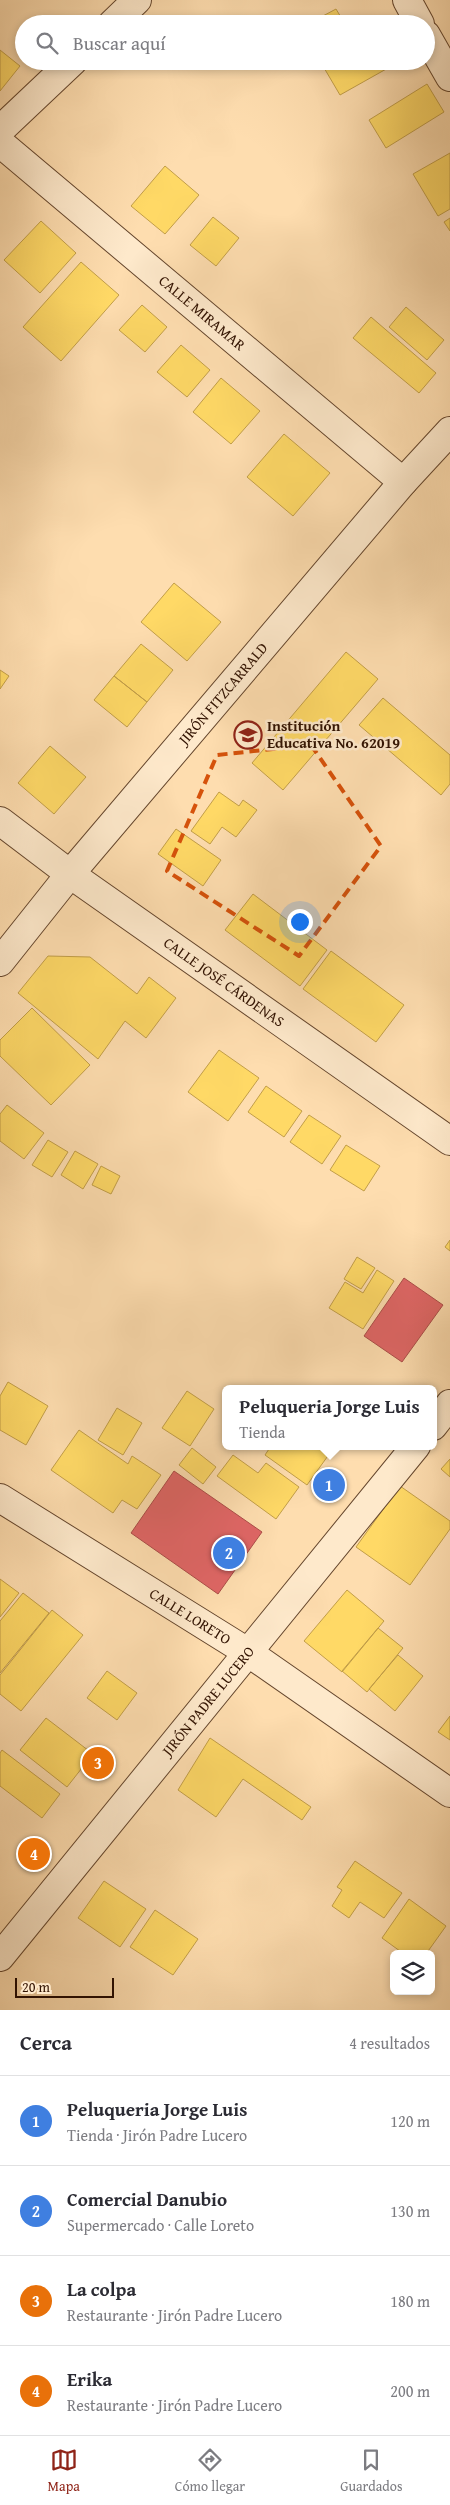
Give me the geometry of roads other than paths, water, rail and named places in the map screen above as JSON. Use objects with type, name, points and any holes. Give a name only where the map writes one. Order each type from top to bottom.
[{"type":"street","points":[[122,15],[138,0]]},
{"type":"street","points":[[407,0],[415,15]]},
{"type":"street","points":[[435,51],[450,77]]},
{"type":"street","points":[[0,130],[63,70]]},
{"type":"street","name":"CALLE MIRAMAR","points":[[0,142],[403,482]]},
{"type":"street","name":"JIRÓN FITZCARRALD","points":[[0,962],[70,874],[403,482],[450,431]]},
{"type":"street","name":"CALLE JOSÉ CÁRDENAS","points":[[0,821],[70,874],[450,1142]]},
{"type":"street","points":[[437,1421],[450,1404]]},
{"type":"street","name":"JIRÓN PADRE LUCERO","points":[[0,1956],[413,1450]]},
{"type":"street","name":"CALLE LORETO","points":[[0,1498],[249,1652],[450,1793]]},
{"type":"place","name":"Institución Educativa No. 62019","points":[[248,735]]},
{"type":"place","name":"Peluqueria Jorge Luis","points":[[329,1485]]},
{"type":"place","name":"Comercial Danubio","points":[[229,1553]]},
{"type":"place","name":"La colpa","points":[[98,1763]]},
{"type":"place","name":"Erika","points":[[34,1854]]}]
